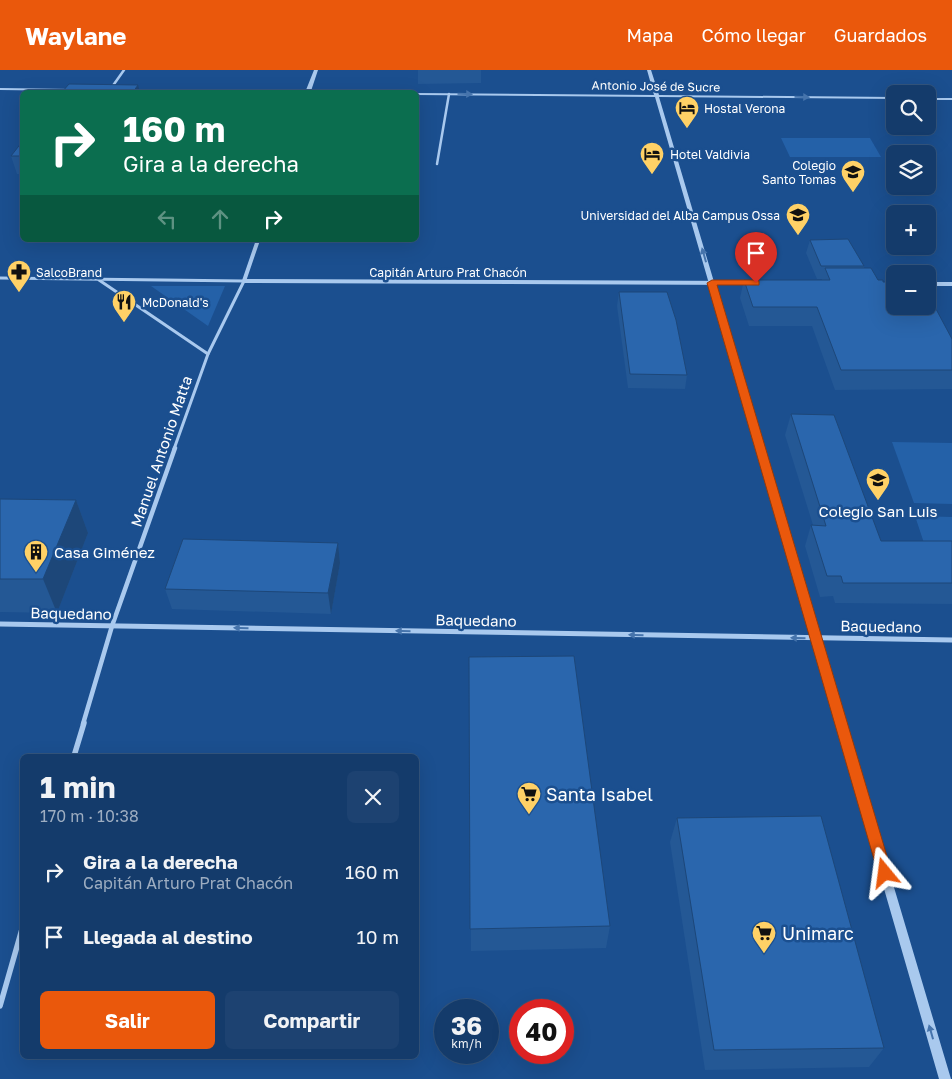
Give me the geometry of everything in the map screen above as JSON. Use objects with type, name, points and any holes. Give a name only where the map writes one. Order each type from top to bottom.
[{"type":"street","points":[[309,90],[316,70]]},
{"type":"street","points":[[649,70],[945,1079]]},
{"type":"street","points":[[0,89],[79,90]]},
{"type":"street","name":"Antonio José de Sucre","points":[[419,94],[886,98]]},
{"type":"street","points":[[936,99],[952,99]]},
{"type":"street","name":"Manuel Antonio Matta","points":[[75,754],[112,626],[208,354],[244,281],[257,242]]},
{"type":"street","name":"Capitán Arturo Prat Chacón","points":[[0,278],[756,283]]},
{"type":"street","points":[[98,279],[208,354]]},
{"type":"street","points":[[936,284],[952,284]]},
{"type":"street","name":"Baquedano","points":[[0,624],[952,640]]},
{"type":"street","points":[[0,1006],[20,936]]},
{"type":"lane","points":[[109,90],[124,70]]},
{"type":"lane","points":[[437,164],[449,94]]},
{"type":"shaded area","points":[[781,138],[870,138],[881,157],[790,157]]},
{"type":"shaded area","points":[[151,286],[225,286],[208,326]]},
{"type":"shaded area","points":[[892,442],[952,443],[952,504],[914,503]]},
{"type":"shaded area","points":[[915,516],[952,517],[952,547],[925,546]]},
{"type":"building","points":[[69,84],[138,85],[134,90],[64,90]]},
{"type":"building","points":[[20,145],[20,156],[11,156]]},
{"type":"building","points":[[848,239],[864,266],[821,266],[810,240]]},
{"type":"building","points":[[825,268],[871,268],[878,280],[886,282],[886,315],[936,315],[936,309],[952,339],[952,370],[841,370],[817,307],[753,307],[744,280],[830,280]]},
{"type":"building","points":[[619,292],[667,292],[676,320],[687,375],[630,374]]},
{"type":"building","points":[[791,414],[834,415],[881,541],[952,541],[952,583],[843,583],[841,576],[827,576],[811,525],[826,526]]},
{"type":"building","points":[[0,499],[76,500],[43,579],[0,579]]},
{"type":"building","points":[[183,539],[338,543],[328,593],[165,589]]},
{"type":"building","name":"Santa Isabel","points":[[574,656],[610,926],[470,929],[469,657]]},
{"type":"building","name":"Unimarc","points":[[821,816],[884,1048],[714,1050],[677,818]]},
{"type":"place","name":"Hostal Verona","points":[[687,129]]},
{"type":"place","name":"Hotel Valdivia","points":[[652,175]]},
{"type":"place","name":"Colegio Santo Tomas","points":[[853,193]]},
{"type":"place","name":"Universidad del Alba Campus Ossa","points":[[798,236]]},
{"type":"place","name":"SalcoBrand","points":[[19,293]]},
{"type":"place","name":"McDonald's","points":[[124,323]]},
{"type":"place","name":"Colegio San Luis","points":[[878,501]]},
{"type":"place","name":"Casa Giménez","points":[[36,573]]},
{"type":"place","name":"Santa Isabel","points":[[529,815]]},
{"type":"place","name":"Unimarc","points":[[764,954]]},
{"type":"route","points":[[756,283],[712,283],[885,873]]}]
